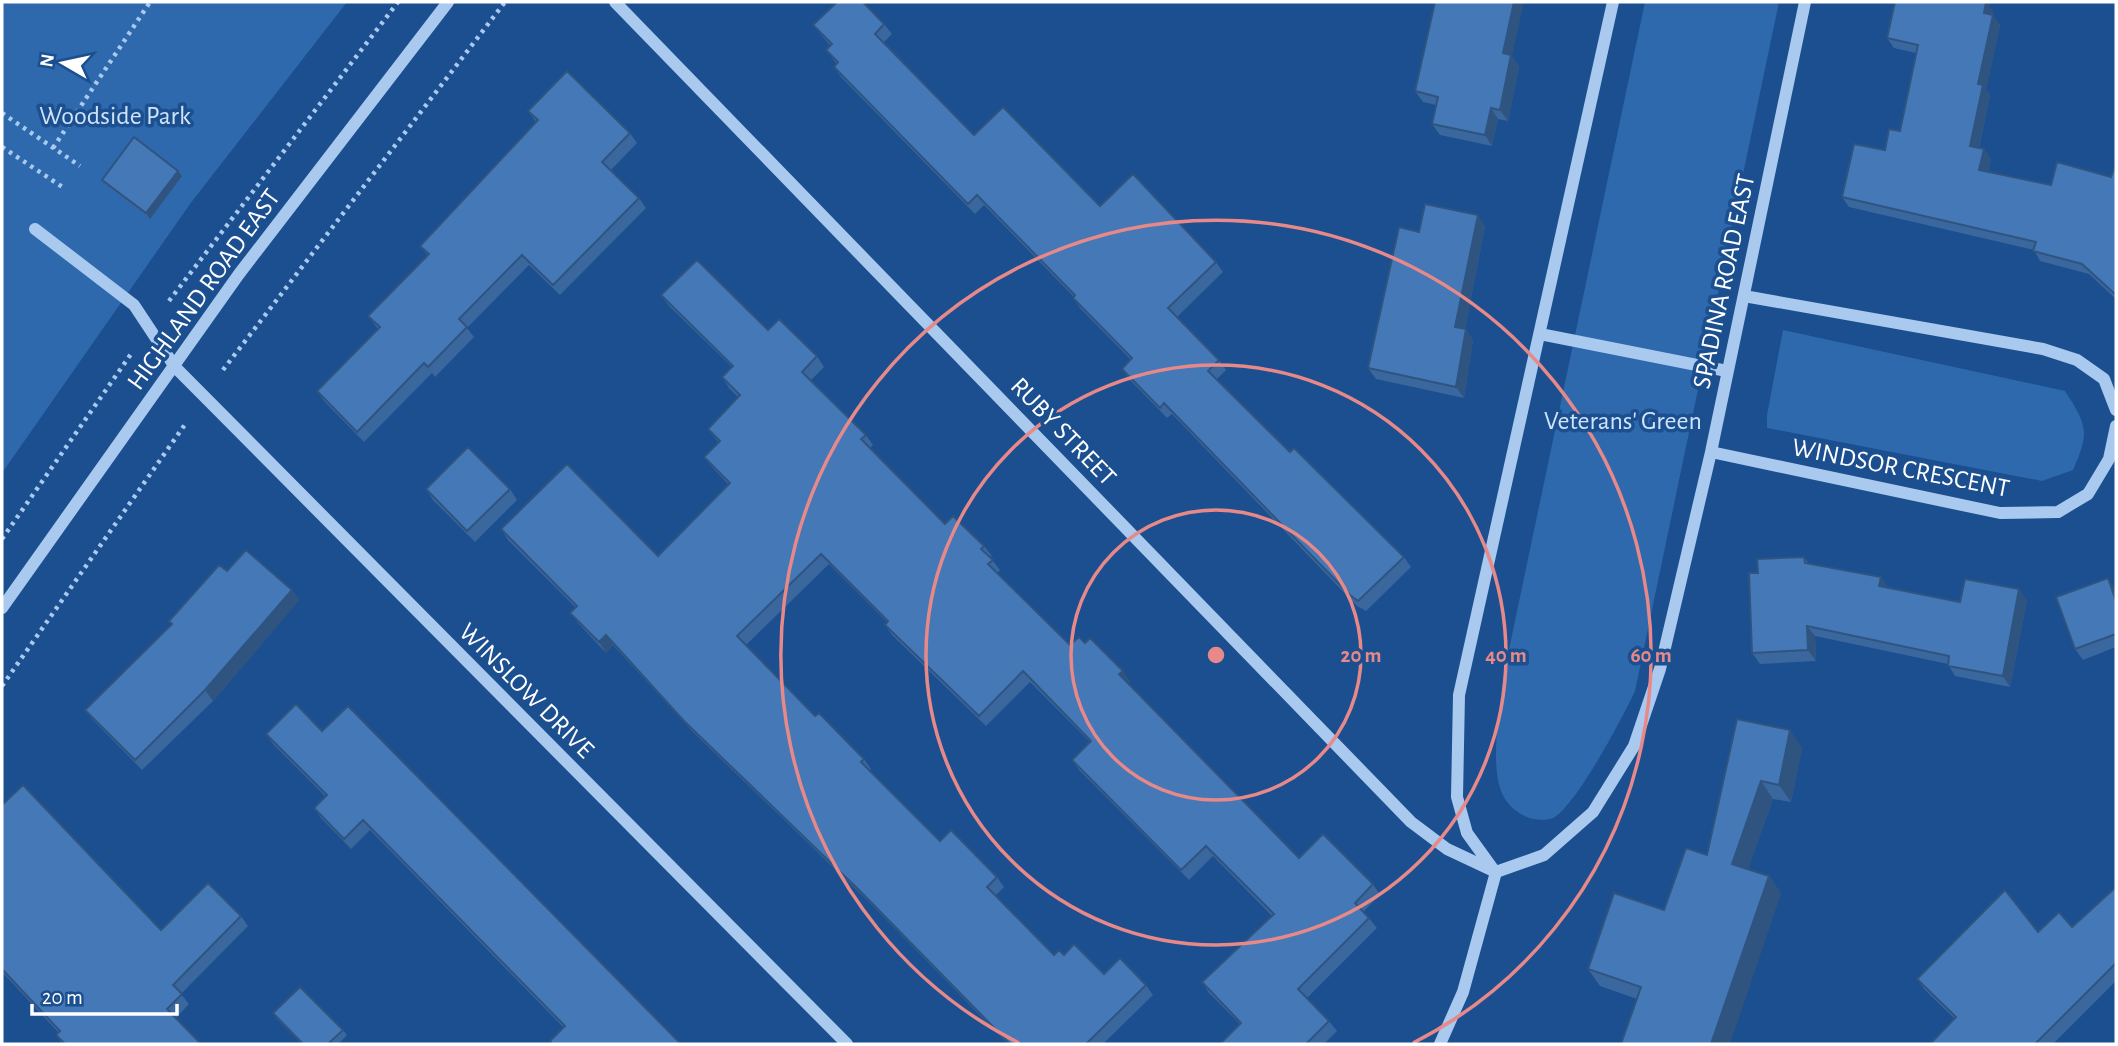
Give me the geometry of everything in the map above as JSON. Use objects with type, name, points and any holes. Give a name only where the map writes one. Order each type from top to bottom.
[{"type":"street","name":"HIGHLAND ROAD EAST","points":[[2,608],[239,274],[449,2]]},
{"type":"street","name":"RUBY STREET","points":[[615,2],[1411,822],[1447,849],[1496,872]]},
{"type":"street","points":[[1440,1044],[1464,992],[1496,872],[1468,833],[1457,797],[1459,695],[1613,2]]},
{"type":"street","name":"SPADINA ROAD EAST","points":[[1496,872],[1544,855],[1593,813],[1634,746],[1660,669],[1711,452],[1805,2]]},
{"type":"street","name":"WINSLOW DRIVE","points":[[35,229],[134,305],[175,367],[848,1044]]},
{"type":"street","points":[[1744,296],[2054,353],[2077,360],[2104,379],[2116,410]]},
{"type":"street","points":[[1540,334],[1727,371]]},
{"type":"street","name":"WINDSOR CRESCENT","points":[[1711,452],[2000,513],[2058,512],[2088,494],[2109,459],[2116,426]]},
{"type":"path","points":[[52,148],[150,2]]},
{"type":"path","points":[[2,539],[150,326],[398,2]]},
{"type":"path","points":[[226,366],[505,2]]},
{"type":"path","points":[[2,113],[80,166]]},
{"type":"path","points":[[2,146],[64,188]]},
{"type":"path","points":[[2,686],[166,452]]},
{"type":"green space","name":"Woodside Park","points":[[2,2],[347,2],[190,204],[2,473]]},
{"type":"green space","name":"Veterans' Green","points":[[1645,2],[1779,2],[1635,691],[1598,760],[1574,797],[1553,818],[1536,819],[1511,807],[1503,795],[1498,779],[1497,735],[1503,678]]},
{"type":"green space","name":"Veterans' Green","points":[[1783,330],[2065,391],[2078,412],[2084,429],[2082,446],[2073,470],[2042,481],[1767,428]]},
{"type":"building","points":[[837,2],[863,2],[884,24],[875,34],[974,135],[1003,107],[1100,206],[1133,174],[1216,262],[1168,308],[1219,360],[1208,371],[1290,452],[1294,448],[1404,557],[1358,601],[1164,403],[1160,408],[1122,369],[1132,358],[1073,298],[1075,295],[977,195],[968,204],[834,67],[838,62],[826,50],[832,44],[813,25]]},
{"type":"building","points":[[1435,2],[1514,2],[1503,53],[1511,55],[1500,110],[1491,108],[1485,135],[1432,124],[1438,97],[1415,91]]},
{"type":"building","points":[[1895,2],[1986,2],[1984,13],[1993,15],[1978,84],[1983,85],[1970,146],[1984,149],[1979,170],[2051,185],[2057,162],[2111,177],[2116,164],[2116,295],[2082,264],[2033,251],[2036,242],[1842,197],[1854,144],[1885,150],[1889,129],[1900,131],[1918,45],[1887,38]]},
{"type":"building","points":[[567,71],[630,133],[602,162],[639,198],[553,285],[522,255],[459,319],[467,327],[428,367],[424,363],[357,432],[317,391],[380,327],[368,316],[429,254],[420,246],[538,120],[528,111]]},
{"type":"building","points":[[134,137],[178,171],[146,213],[102,180]]},
{"type":"building","points":[[1425,204],[1478,215],[1455,327],[1466,329],[1456,387],[1368,368],[1399,227],[1419,232]]},
{"type":"building","points":[[697,260],[768,330],[779,319],[817,356],[802,372],[866,435],[861,439],[945,524],[953,516],[984,546],[981,549],[993,560],[988,564],[1070,645],[1079,637],[1085,643],[1090,638],[1123,671],[1119,674],[1299,858],[1323,834],[1373,884],[1355,903],[1369,918],[1298,989],[1329,1021],[1306,1044],[1220,1044],[1241,1023],[1202,982],[1274,914],[1206,846],[1181,870],[1072,760],[1091,741],[1023,671],[979,716],[885,625],[888,621],[821,554],[737,636],[815,716],[819,713],[864,759],[861,762],[940,841],[951,830],[997,877],[987,887],[1054,955],[1059,950],[1064,955],[1074,944],[1104,974],[1120,958],[1146,985],[1086,1044],[1010,1044],[859,890],[684,721],[606,635],[599,642],[570,613],[577,606],[501,529],[567,464],[658,556],[730,483],[704,457],[720,441],[708,429],[740,395],[722,377],[733,366],[661,295]]},
{"type":"building","points":[[468,447],[510,489],[467,531],[426,489]]},
{"type":"building","points":[[246,550],[292,590],[205,690],[135,760],[85,710],[172,624],[169,621],[219,565],[227,571]]},
{"type":"building","points":[[1804,557],[1805,563],[1881,577],[1879,586],[1960,602],[1965,579],[2019,589],[2003,676],[1948,666],[1949,656],[1807,626],[1808,650],[1752,653],[1749,573],[1758,573],[1757,559]]},
{"type":"building","points":[[2108,578],[2116,601],[2116,634],[2075,649],[2056,597]]},
{"type":"building","points":[[296,704],[322,731],[348,706],[681,1044],[552,1044],[550,1041],[565,1026],[363,820],[344,839],[314,808],[327,795],[266,734]]},
{"type":"building","points":[[1737,719],[1790,730],[1779,785],[1761,781],[1732,864],[1769,876],[1711,1044],[1621,1044],[1641,987],[1588,969],[1614,893],[1664,910],[1686,848],[1707,855]]},
{"type":"building","points":[[23,785],[161,930],[208,883],[241,916],[173,985],[182,994],[167,1009],[201,1044],[65,1044],[56,1035],[60,1031],[2,969],[2,805]]},
{"type":"building","points":[[2116,887],[2116,963],[2035,1044],[1930,1044],[1956,1017],[1917,979],[2005,890],[2038,932],[2059,912],[2072,927]]},
{"type":"building","points":[[300,987],[343,1030],[328,1044],[303,1044],[273,1013]]}]
